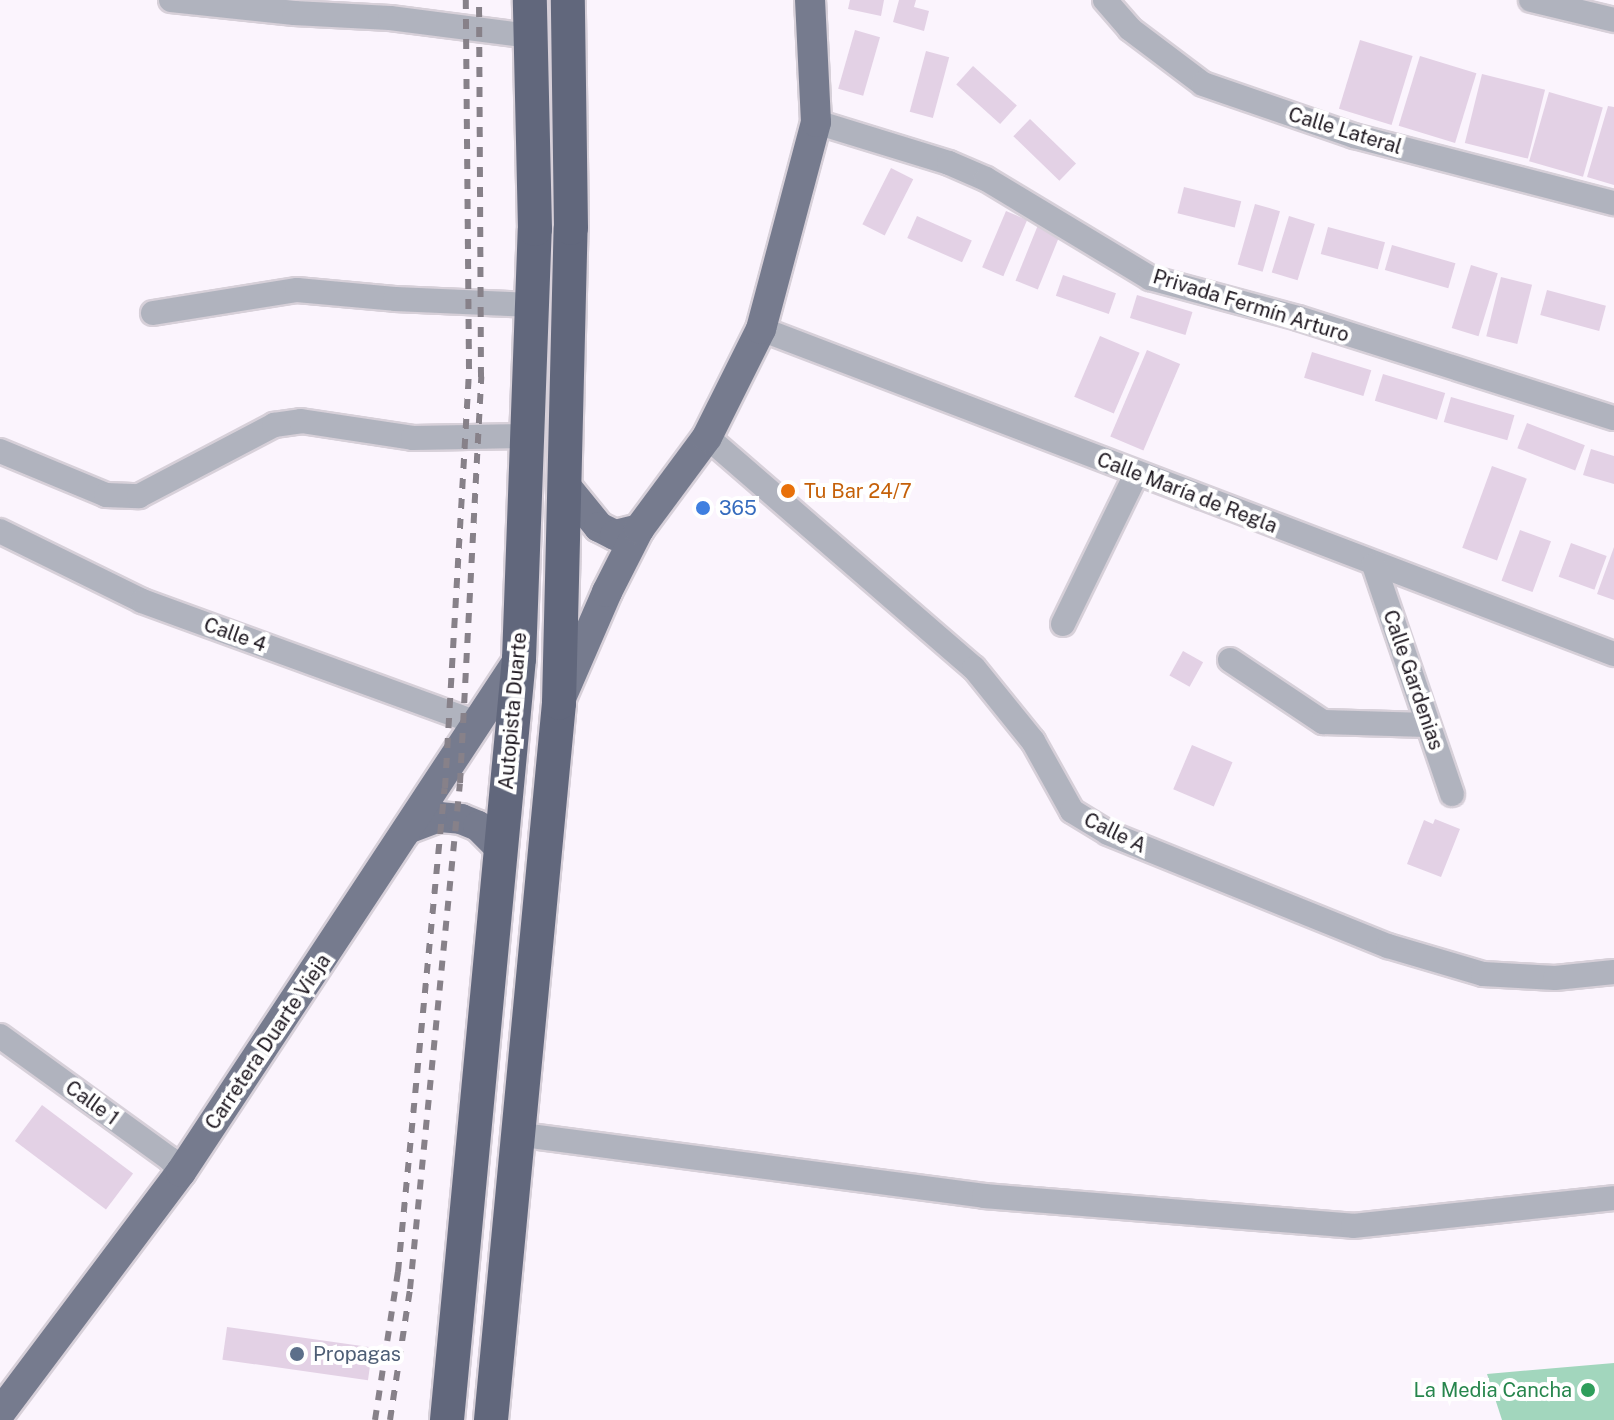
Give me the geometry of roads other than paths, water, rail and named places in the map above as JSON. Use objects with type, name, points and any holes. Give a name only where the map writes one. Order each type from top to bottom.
[{"type":"highway","name":"Autopista Duarte","points":[[447,1420],[519,659],[535,229],[530,0]]},
{"type":"highway","name":"Autopista Duarte","points":[[491,1420],[510,1229],[515,1134],[559,703],[571,228],[568,0]]},
{"type":"main road","points":[[559,703],[639,529],[707,437],[761,329],[816,122],[810,0]]},
{"type":"main road","points":[[564,484],[599,527],[615,535],[639,529]]},
{"type":"main road","name":"Carretera Duarte Vieja","points":[[4,1400],[181,1172],[519,659]]},
{"type":"main road","points":[[410,828],[439,817],[461,819],[478,826],[501,849]]},
{"type":"street","points":[[171,0],[390,18],[531,36]]},
{"type":"street","name":"Calle Lateral","points":[[1105,0],[1130,29],[1203,84],[1354,136],[1614,203]]},
{"type":"street","points":[[1531,0],[1614,20]]},
{"type":"street","name":"Privada Fermín Arturo","points":[[816,122],[949,163],[986,179],[1150,278],[1298,318],[1614,418]]},
{"type":"street","points":[[153,313],[297,290],[395,299],[532,305]]},
{"type":"street","name":"Calle María de Regla","points":[[761,329],[1614,654]]},
{"type":"street","points":[[0,451],[106,495],[139,496],[274,425],[301,421],[413,438],[527,436]]},
{"type":"street","name":"Calle A","points":[[707,437],[974,668],[1033,741],[1072,811],[1108,833],[1388,946],[1483,974],[1555,978],[1614,972]]},
{"type":"street","points":[[1063,624],[1136,474]]},
{"type":"street","name":"Calle 4","points":[[0,531],[142,601],[477,723]]},
{"type":"street","name":"Calle Gardenias","points":[[1374,565],[1452,794]]},
{"type":"street","points":[[1230,660],[1323,722],[1427,725]]},
{"type":"street","name":"Calle 1","points":[[0,1036],[170,1159],[181,1172]]},
{"type":"street","points":[[515,1134],[984,1196],[1353,1226],[1614,1198]]},
{"type":"railway","points":[[375,1420],[398,1272],[445,788],[469,369],[466,0]]},
{"type":"railway","points":[[390,1420],[410,1289],[460,783],[481,377],[479,0]]},
{"type":"place","name":"Tu Bar 24/7","points":[[788,491]]},
{"type":"place","name":"365","points":[[703,508]]},
{"type":"place","name":"Propagas","points":[[297,1354]]},
{"type":"place","name":"La Media Cancha","points":[[1588,1390]]}]
